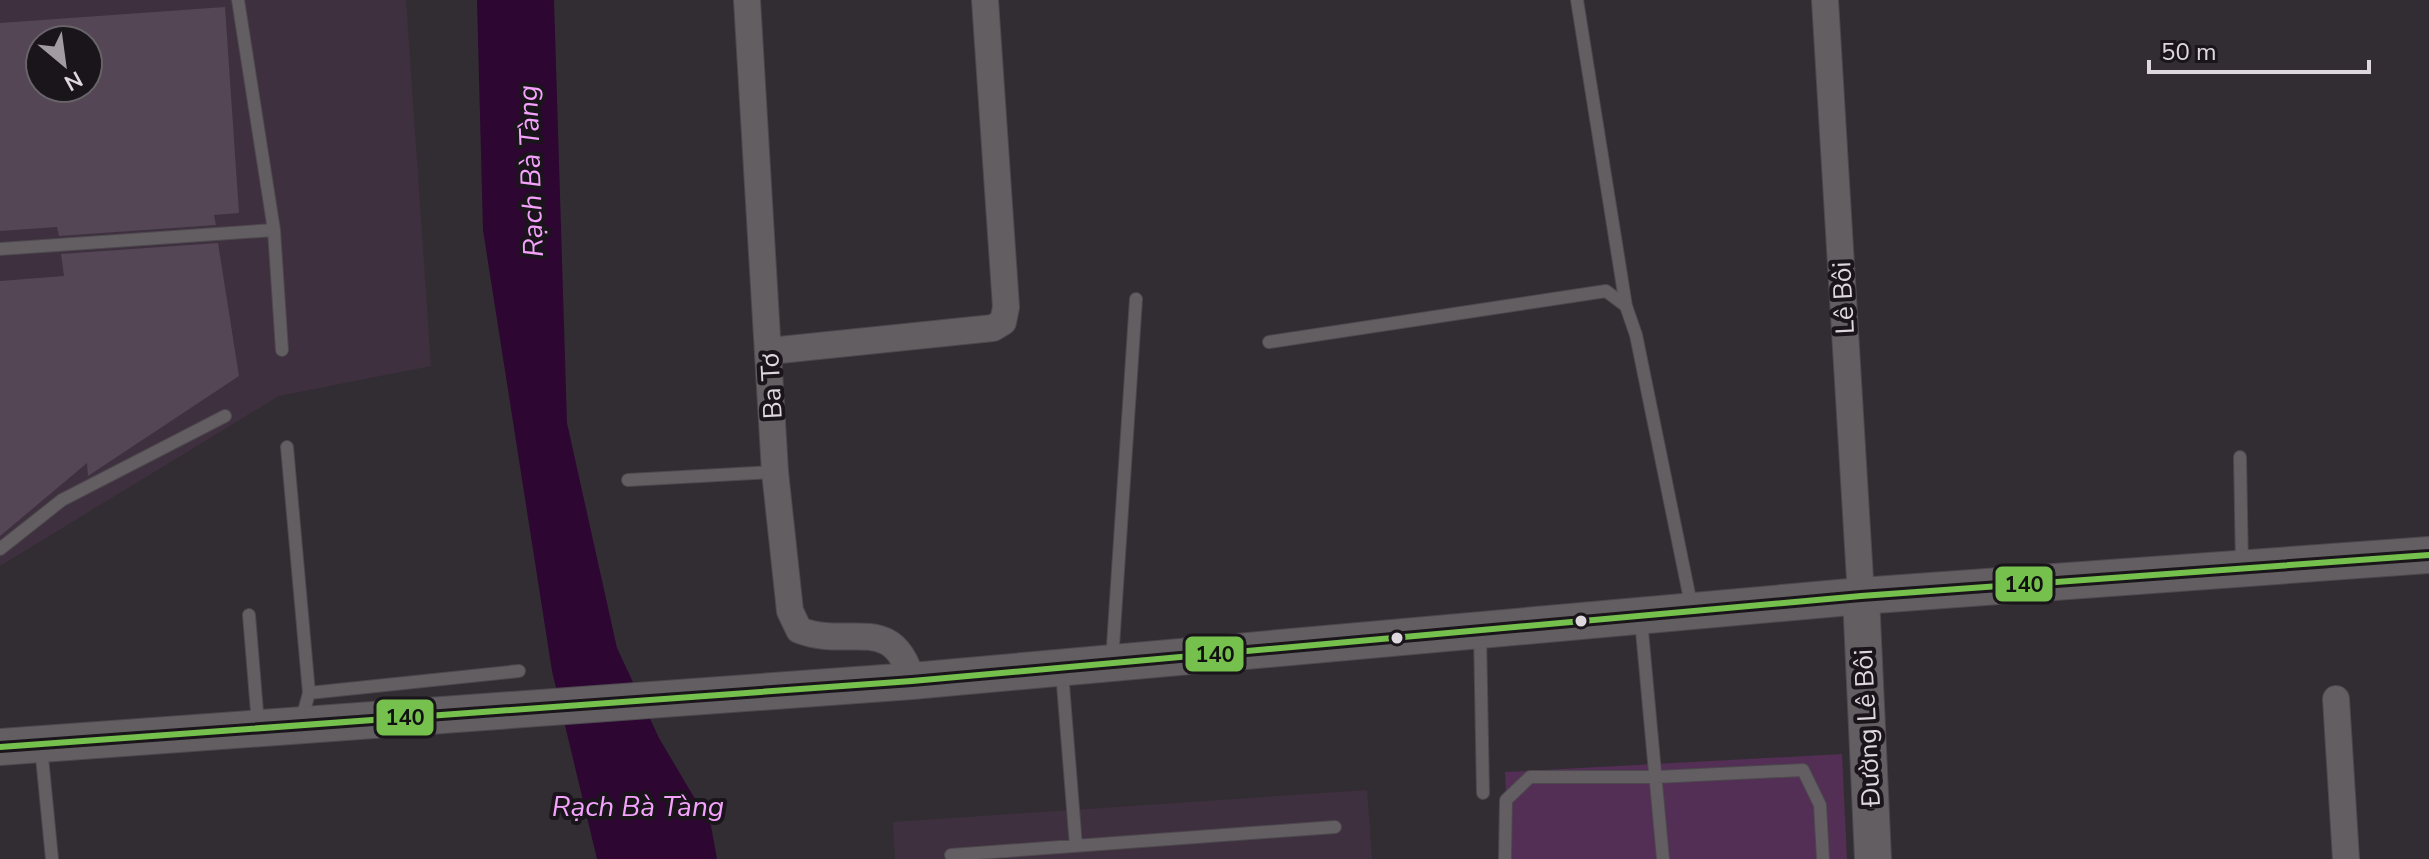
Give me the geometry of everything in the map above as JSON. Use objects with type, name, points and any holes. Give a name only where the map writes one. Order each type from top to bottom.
[{"type":"main road","points":[[0,747],[258,728],[305,709],[505,711],[706,697],[1112,664],[1861,596],[2429,555]]},
{"type":"main road","name":"Đường Lê Bôi","points":[[1861,596],[1873,859]]},
{"type":"street","name":"Ba Tơ","points":[[747,0],[775,472],[793,622],[799,630],[812,635],[886,639],[906,658],[912,681]]},
{"type":"street","points":[[770,351],[993,328],[1003,322],[1006,307],[985,0]]},
{"type":"street","name":"Lê Bôi","points":[[1825,0],[1861,596]]},
{"type":"street","points":[[2336,699],[2346,859]]},
{"type":"lane","points":[[238,0],[274,230],[282,350]]},
{"type":"lane","points":[[1577,0],[1626,306],[1636,335],[1693,612]]},
{"type":"lane","points":[[0,249],[274,230]]},
{"type":"lane","points":[[1269,342],[1606,291],[1626,306]]},
{"type":"lane","points":[[1112,664],[1136,299]]},
{"type":"lane","points":[[0,549],[62,500],[225,416]]},
{"type":"lane","points":[[287,447],[305,709],[519,671]]},
{"type":"lane","points":[[2240,457],[2242,569]]},
{"type":"lane","points":[[628,480],[775,472]]},
{"type":"lane","points":[[249,615],[258,728]]},
{"type":"lane","points":[[1641,617],[1663,859]]},
{"type":"lane","points":[[1480,631],[1483,793]]},
{"type":"lane","points":[[1062,668],[1076,846]]},
{"type":"lane","points":[[40,744],[52,859]]},
{"type":"lane","points":[[1505,859],[1506,800],[1530,777],[1656,777],[1803,770],[1820,805],[1823,859]]},
{"type":"lane","points":[[951,855],[1335,827]]},
{"type":"shaded area","points":[[0,0],[406,0],[431,366],[279,396],[0,566]]},
{"type":"shaded area","points":[[1842,754],[1847,859],[1509,859],[1505,772]]},
{"type":"shaded area","points":[[1367,790],[1372,859],[895,859],[893,822]]},
{"type":"water","name":"Rạch Bà Tàng","points":[[477,0],[554,0],[567,423],[617,648],[659,738],[711,826],[717,859],[597,859],[552,671],[483,230]]},
{"type":"building","points":[[225,7],[239,213],[214,215],[216,225],[59,236],[57,227],[0,231],[0,23]]},
{"type":"building","points":[[218,243],[239,376],[88,476],[87,463],[0,536],[0,281],[64,276],[61,254]]},
{"type":"transit line","name":"140","points":[[0,747],[912,681],[1861,596],[2429,555]]}]
